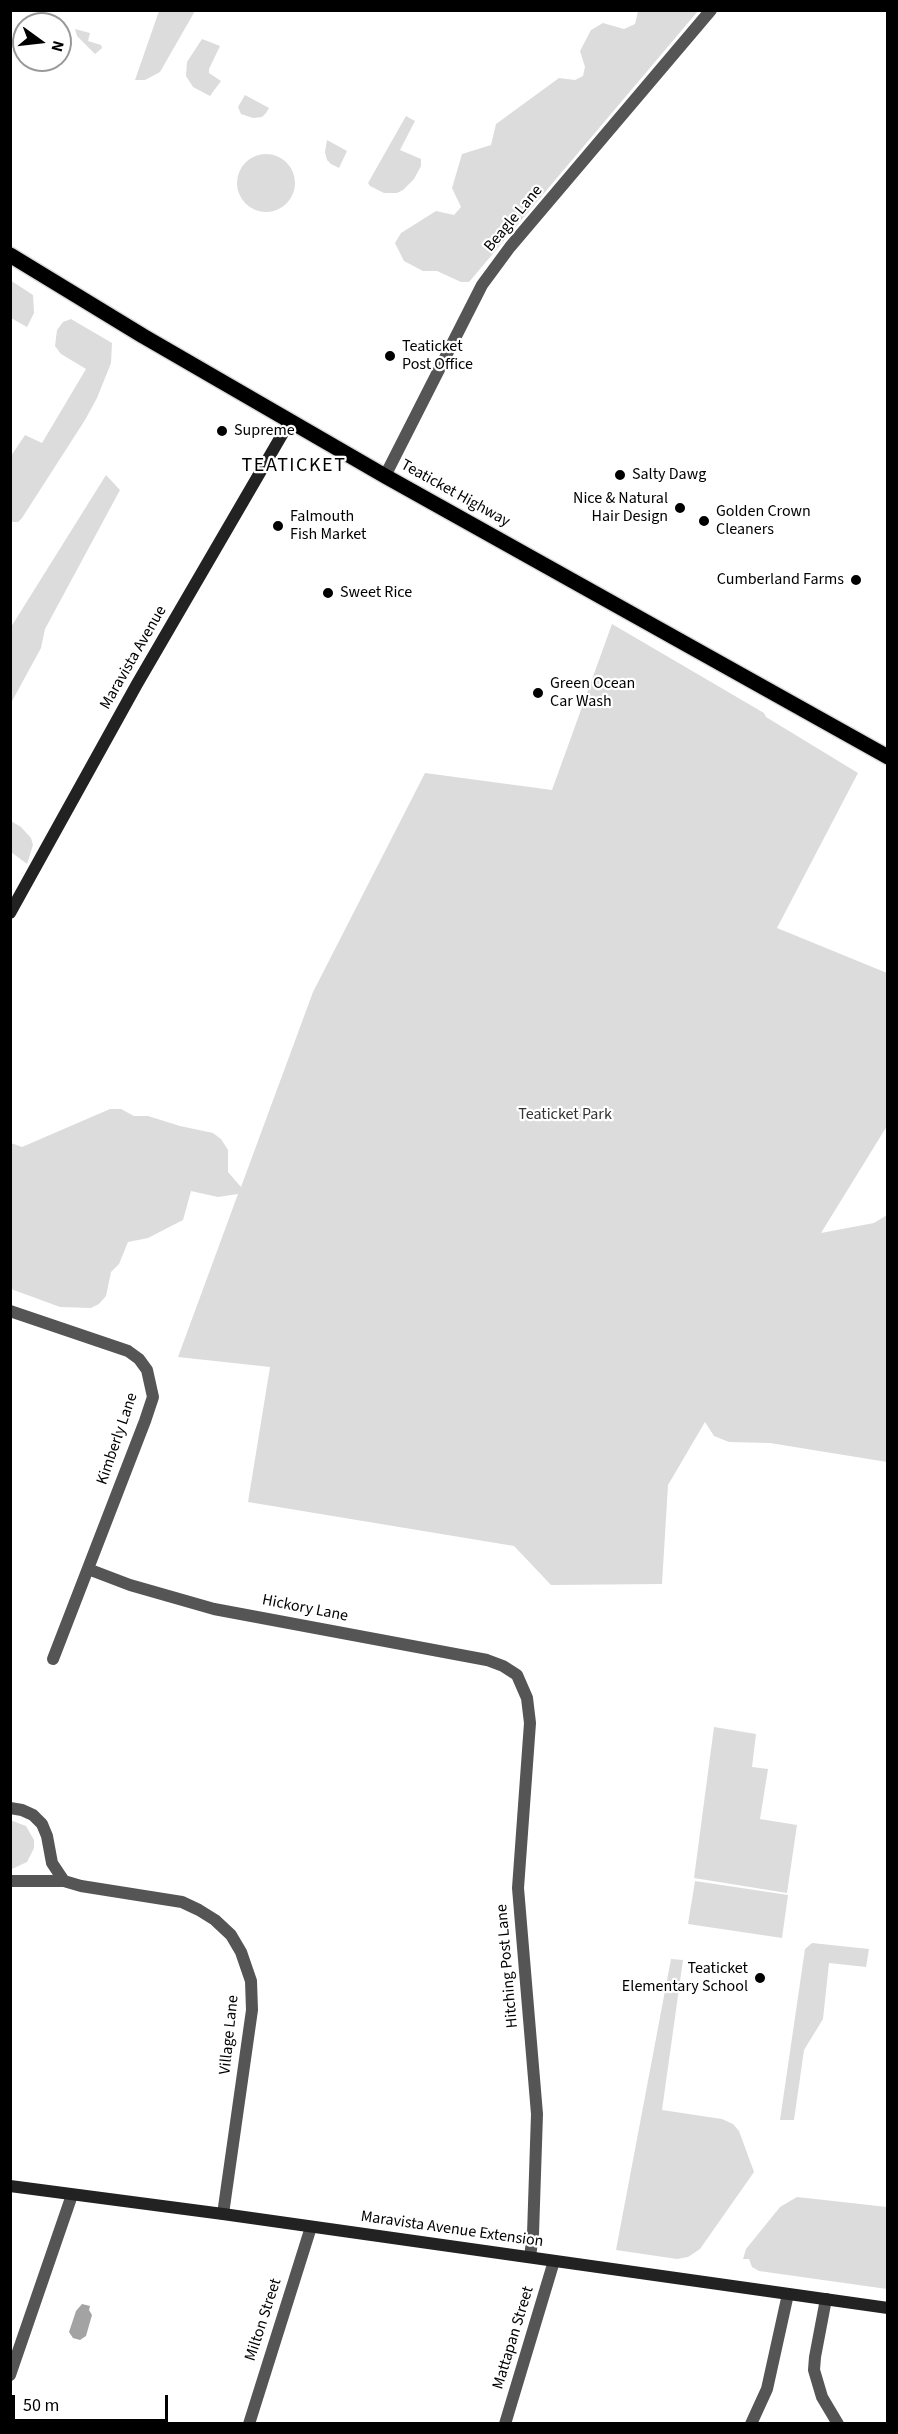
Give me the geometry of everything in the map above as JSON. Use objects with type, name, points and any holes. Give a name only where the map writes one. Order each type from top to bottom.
[{"type":"main road","name":"Teaticket Highway","points":[[10,255],[385,476],[886,752]]},
{"type":"main road","name":"Maravista Avenue","points":[[10,913],[137,684],[290,421]]},
{"type":"main road","name":"Maravista Avenue Extension","points":[[10,2186],[888,2308]]},
{"type":"street","name":"Beagle Lane","points":[[385,476],[482,285],[510,248],[711,10]]},
{"type":"street","name":"Kimberly Lane","points":[[10,1311],[128,1351],[139,1359],[147,1370],[153,1396],[151,1407],[53,1659]]},
{"type":"street","name":"Hickory Lane","points":[[88,1569],[130,1585],[214,1609],[487,1660],[517,1675]]},
{"type":"street","name":"Hitching Post Lane","points":[[517,1675],[527,1698],[530,1723],[518,1888],[537,2103],[533,2234],[530,2257]]},
{"type":"street","points":[[10,1808],[33,1815],[42,1824],[47,1836],[52,1863],[64,1881]]},
{"type":"street","name":"Village Lane","points":[[10,1881],[64,1881],[81,1886],[182,1902],[215,1920],[231,1935],[241,1952],[251,1981],[252,2010],[223,2214]]},
{"type":"street","points":[[10,2375],[72,2195]]},
{"type":"street","name":"Milton Street","points":[[249,2424],[311,2227]]},
{"type":"street","name":"Mattapan Street","points":[[505,2424],[554,2261]]},
{"type":"street","points":[[751,2424],[767,2389],[788,2294]]},
{"type":"street","points":[[826,2299],[814,2357],[814,2370],[822,2397],[838,2424]]},
{"type":"green space","points":[[159,11],[195,11],[160,72],[145,80],[135,80]]},
{"type":"green space","points":[[638,11],[698,11],[469,282],[461,282],[437,271],[423,271],[404,261],[395,243],[401,233],[436,211],[454,215],[461,207],[452,188],[462,154],[491,145],[496,124],[559,78],[575,80],[583,76],[585,67],[580,51],[591,30],[603,23],[624,29],[635,24]]},
{"type":"green space","points":[[75,29],[90,33],[88,41],[101,45],[102,48],[95,54],[77,36]]},
{"type":"green space","points":[[202,39],[220,46],[209,73],[221,81],[210,96],[193,87],[186,76],[187,62]]},
{"type":"green space","points":[[245,95],[269,108],[262,117],[253,118],[241,114],[238,107]]},
{"type":"green space","points":[[406,116],[415,121],[400,150],[421,159],[421,166],[414,179],[403,190],[397,193],[384,193],[368,183]]},
{"type":"green space","points":[[327,140],[347,151],[339,168],[327,160],[325,152]]},
{"type":"green space","points":[[266,154],[277,156],[290,167],[295,183],[293,194],[282,207],[266,212],[255,210],[242,199],[237,183],[239,172],[250,159]]},
{"type":"green space","points":[[10,280],[33,295],[34,313],[27,327],[11,318]]},
{"type":"green space","points":[[71,319],[112,343],[111,363],[85,420],[22,518],[18,522],[13,522],[10,520],[11,456],[25,435],[42,443],[86,369],[61,354],[55,346],[57,330],[63,322]]},
{"type":"green space","points":[[106,475],[120,490],[45,629],[41,648],[11,703],[11,627]]},
{"type":"green space","name":"Teaticket Park","points":[[612,624],[764,713],[766,717],[858,773],[777,928],[887,973],[887,1126],[821,1233],[874,1223],[887,1215],[887,1462],[770,1443],[729,1442],[714,1436],[705,1422],[668,1485],[662,1584],[551,1585],[514,1546],[248,1502],[270,1367],[178,1357],[238,1194],[218,1197],[191,1191],[183,1220],[148,1238],[128,1242],[119,1264],[111,1272],[106,1296],[99,1304],[91,1308],[60,1307],[11,1289],[11,1143],[22,1147],[110,1109],[121,1109],[134,1116],[148,1116],[213,1133],[221,1139],[228,1150],[228,1172],[241,1187],[313,992],[425,773],[552,790]]},
{"type":"green space","points":[[11,821],[21,827],[31,838],[33,845],[27,864],[11,852]]},
{"type":"green space","points":[[714,1727],[756,1734],[752,1767],[768,1769],[760,1819],[797,1825],[787,1893],[694,1878]]},
{"type":"green space","points":[[10,1820],[26,1826],[34,1840],[34,1848],[27,1862],[12,1869]]},
{"type":"green space","points":[[695,1881],[788,1895],[782,1938],[688,1924]]},
{"type":"green space","points":[[812,1943],[869,1949],[866,1967],[829,1963],[823,2019],[804,2050],[794,2120],[780,2120],[805,1949]]},
{"type":"green space","points":[[671,1959],[683,1960],[662,2110],[722,2119],[733,2124],[739,2131],[754,2172],[700,2249],[688,2257],[677,2259],[616,2250]]},
{"type":"green space","points":[[797,2197],[887,2207],[887,2289],[759,2271],[752,2267],[749,2259],[743,2259],[746,2249],[780,2207]]},
{"type":"shaded area","points":[[82,2304],[90,2306],[89,2310],[92,2315],[86,2336],[80,2340],[73,2338],[69,2332],[76,2311]]},
{"type":"place","name":"Teaticket Post Office","points":[[390,356]]},
{"type":"place","name":"Supreme","points":[[222,431]]},
{"type":"place","name":"Salty Dawg","points":[[620,475]]},
{"type":"place","name":"Nice & Natural Hair Design","points":[[680,508]]},
{"type":"place","name":"Golden Crown Cleaners","points":[[704,521]]},
{"type":"place","name":"Falmouth Fish Market","points":[[278,526]]},
{"type":"place","name":"Cumberland Farms","points":[[856,580]]},
{"type":"place","name":"Sweet Rice","points":[[328,593]]},
{"type":"place","name":"Green Ocean Car Wash","points":[[538,693]]},
{"type":"place","name":"Teaticket Elementary School","points":[[760,1978]]},
{"type":"district","name":"TEATICKET","points":[[294,467]]}]
